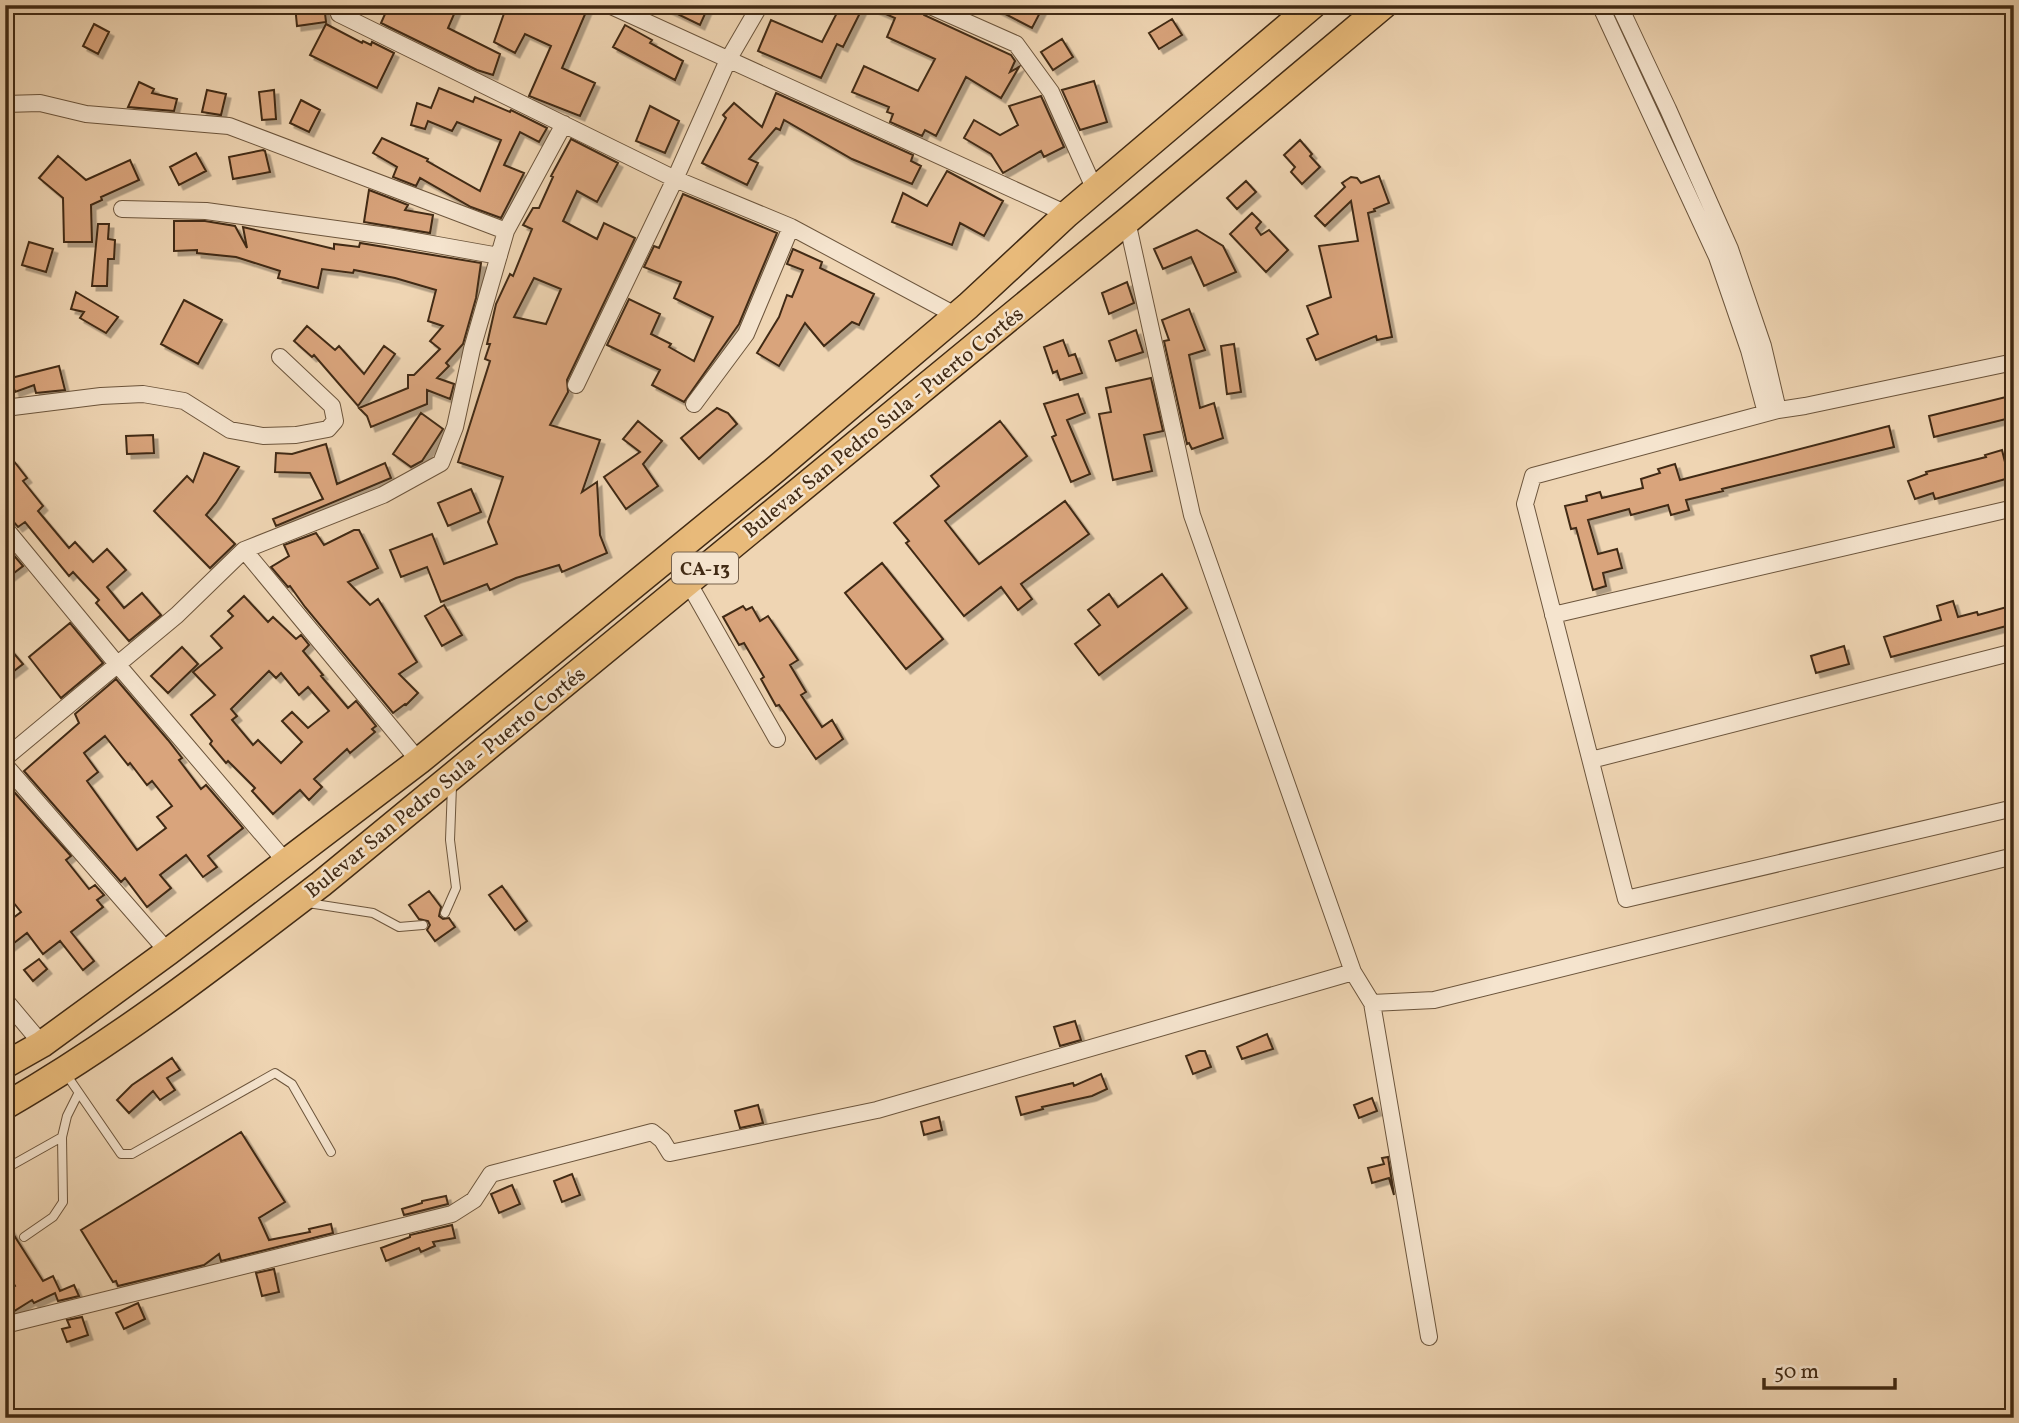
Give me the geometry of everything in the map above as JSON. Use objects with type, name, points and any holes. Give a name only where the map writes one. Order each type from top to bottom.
[{"type":"highway","name":"Bulevar San Pedro Sula - Puerto Cortés","points":[[5,1065],[43,1044],[218,915],[419,761],[776,469],[957,316],[1067,214],[1312,5]]},
{"type":"highway","name":"Bulevar San Pedro Sula - Puerto Cortés","points":[[5,1106],[71,1083],[298,902],[1127,221],[1384,5]]},
{"type":"highway","points":[[273,921],[268,903],[286,862]]},
{"type":"highway","points":[[212,968],[223,942],[218,915]]},
{"type":"street","points":[[337,5],[339,14],[675,179],[791,227],[957,316]]},
{"type":"street","points":[[609,5],[1067,214]]},
{"type":"street","points":[[576,386],[675,179],[728,60],[760,5]]},
{"type":"street","points":[[928,5],[1016,44],[1051,92],[1095,190]]},
{"type":"street","points":[[1600,5],[1717,257],[1772,411]]},
{"type":"street","points":[[1619,5],[1731,249],[1763,346],[1772,411]]},
{"type":"street","points":[[5,104],[40,103],[86,114],[229,126],[506,231]]},
{"type":"street","points":[[5,758],[177,615],[244,550],[383,495],[441,463],[455,427],[472,349],[506,231],[564,124]]},
{"type":"street","points":[[122,209],[206,211],[387,236],[499,256]]},
{"type":"street","points":[[1127,221],[1192,515],[1353,972],[1372,1003],[1429,1337]]},
{"type":"street","points":[[694,404],[746,334],[791,227]]},
{"type":"street","points":[[5,408],[101,396],[143,394],[184,401],[230,430],[263,436],[296,435],[328,429],[335,421],[332,406],[280,357]]},
{"type":"street","points":[[2014,362],[1772,411],[1532,476],[1525,503],[1626,899],[2014,808]]},
{"type":"street","points":[[1553,615],[2014,508]]},
{"type":"street","points":[[5,528],[286,862]]},
{"type":"street","points":[[244,550],[419,761]]},
{"type":"street","points":[[688,582],[777,739]]},
{"type":"street","points":[[1591,760],[2014,652]]},
{"type":"street","points":[[5,765],[168,952]]},
{"type":"street","points":[[1372,1003],[1434,1000],[2014,856]]},
{"type":"street","points":[[5,1325],[452,1214],[474,1200],[491,1174],[652,1132],[662,1140],[670,1153],[877,1110],[1353,972]]},
{"type":"street","points":[[5,1000],[43,1044]]},
{"type":"lane","points":[[445,913],[456,888],[450,841],[454,775]]},
{"type":"lane","points":[[298,902],[373,913],[400,927],[424,925]]},
{"type":"lane","points":[[71,1083],[121,1154],[132,1154],[275,1073],[292,1084],[331,1152]]},
{"type":"lane","points":[[24,1237],[53,1217],[63,1202],[62,1138],[71,1083]]},
{"type":"lane","points":[[5,1168],[62,1138]]},
{"type":"building","points":[[295,5],[324,5],[326,22],[297,26]]},
{"type":"building","points":[[389,5],[458,5],[448,28],[500,54],[493,75],[477,70],[381,23]]},
{"type":"building","points":[[507,5],[589,5],[562,68],[595,83],[580,116],[529,96],[551,46],[525,34],[515,53],[494,42]]},
{"type":"building","points":[[659,5],[709,5],[700,25]]},
{"type":"building","points":[[841,5],[864,5],[843,47],[837,44],[821,78],[758,51],[771,20],[822,42]]},
{"type":"building","points":[[865,5],[918,5],[924,15],[1011,55],[1015,61],[1010,72],[1019,67],[1001,98],[966,77],[936,136],[925,130],[922,136],[890,122],[893,114],[887,112],[889,107],[852,92],[864,66],[918,91],[935,59],[887,37],[895,18]]},
{"type":"building","points":[[988,5],[1044,5],[1032,28]]},
{"type":"building","points":[[1172,19],[1182,35],[1159,49],[1149,33]]},
{"type":"building","points":[[94,24],[109,32],[98,54],[83,46]]},
{"type":"building","points":[[326,24],[362,43],[363,41],[371,45],[372,42],[394,53],[377,88],[310,55]]},
{"type":"building","points":[[625,25],[652,40],[650,43],[683,61],[675,80],[613,47]]},
{"type":"building","points":[[1062,39],[1073,57],[1053,70],[1041,52]]},
{"type":"building","points":[[1094,81],[1107,122],[1080,130],[1062,90]]},
{"type":"building","points":[[139,82],[154,89],[152,93],[177,99],[174,111],[128,107]]},
{"type":"building","points":[[439,88],[473,102],[475,97],[510,112],[511,110],[547,128],[539,142],[520,132],[504,165],[524,173],[501,218],[471,207],[420,178],[416,186],[393,177],[397,167],[373,153],[382,138],[428,159],[427,161],[480,191],[501,140],[457,122],[452,131],[428,121],[425,129],[411,125],[417,103],[431,108]]},
{"type":"building","points":[[207,90],[226,94],[221,115],[202,112]]},
{"type":"building","points":[[274,90],[276,119],[262,120],[259,92]]},
{"type":"building","points":[[776,93],[913,155],[911,161],[921,166],[912,184],[852,159],[784,120],[780,130],[776,128],[749,159],[758,163],[747,185],[702,163],[726,118],[723,115],[734,103],[762,127]]},
{"type":"building","points":[[1041,96],[1064,147],[1044,157],[1041,151],[1003,173],[991,154],[964,138],[974,120],[1000,135],[1018,125],[1009,106]]},
{"type":"building","points":[[301,100],[320,110],[309,132],[290,123]]},
{"type":"building","points":[[650,106],[679,121],[665,153],[636,141]]},
{"type":"building","points":[[571,139],[618,163],[597,202],[577,191],[563,221],[597,239],[604,223],[635,238],[567,380],[568,392],[550,425],[600,440],[582,492],[597,482],[600,535],[607,553],[562,572],[559,565],[516,578],[490,590],[487,584],[441,602],[427,567],[401,577],[390,550],[432,534],[444,564],[497,544],[488,522],[503,477],[458,462],[490,361],[485,359],[496,304],[510,274],[513,276],[532,229],[523,225],[533,208],[539,208],[553,177],[551,176]],"holes":[[[534,278],[561,289],[546,324],[514,317]]]},
{"type":"building","points":[[1300,140],[1320,167],[1302,184],[1291,172],[1295,167],[1284,155]]},
{"type":"building","points":[[263,150],[270,172],[233,179],[229,157]]},
{"type":"building","points":[[196,153],[206,171],[179,185],[170,167]]},
{"type":"building","points":[[58,156],[86,180],[130,160],[139,180],[101,197],[102,200],[91,205],[92,242],[64,242],[63,198],[39,178]]},
{"type":"building","points":[[947,171],[1003,201],[984,236],[960,223],[952,245],[892,222],[903,193],[927,206]]},
{"type":"building","points":[[1379,176],[1389,203],[1368,213],[1392,337],[1377,340],[1376,336],[1316,360],[1307,339],[1318,334],[1307,306],[1331,297],[1319,246],[1358,241],[1351,201],[1325,226],[1315,216],[1345,187],[1342,183],[1351,177],[1357,178],[1361,183]]},
{"type":"building","points":[[1246,181],[1256,192],[1237,209],[1227,198]]},
{"type":"building","points":[[369,190],[408,205],[405,210],[433,215],[430,233],[364,222]]},
{"type":"building","points":[[683,194],[777,233],[739,324],[684,402],[652,385],[660,370],[607,345],[629,299],[660,314],[651,334],[671,344],[669,347],[694,361],[713,317],[674,298],[681,282],[644,267],[654,246],[659,248]]},
{"type":"building","points":[[1252,213],[1261,222],[1256,228],[1261,235],[1269,230],[1288,250],[1266,272],[1230,234]]},
{"type":"building","points":[[174,221],[205,221],[235,226],[247,248],[243,227],[334,249],[334,244],[359,247],[360,243],[481,263],[476,298],[463,344],[446,363],[449,366],[437,378],[454,384],[450,399],[427,390],[427,404],[371,427],[367,416],[359,408],[408,388],[408,375],[414,375],[440,349],[430,341],[443,326],[428,321],[436,290],[354,270],[353,273],[322,269],[318,288],[278,278],[280,271],[236,257],[197,253],[197,250],[174,251]]},
{"type":"building","points":[[98,224],[109,224],[108,239],[115,240],[114,259],[108,259],[107,286],[92,286]]},
{"type":"building","points":[[1197,230],[1223,246],[1236,272],[1204,286],[1191,257],[1163,269],[1154,249]]},
{"type":"building","points":[[29,242],[53,249],[46,272],[22,265]]},
{"type":"building","points":[[793,249],[822,262],[820,268],[874,294],[859,325],[852,322],[824,346],[805,323],[779,366],[757,353],[779,317],[787,295],[792,297],[803,270],[787,264]]},
{"type":"building","points":[[1127,282],[1134,303],[1109,314],[1102,293]]},
{"type":"building","points":[[76,292],[118,317],[106,333],[80,318],[84,312],[71,309]]},
{"type":"building","points":[[184,300],[222,320],[198,364],[161,344]]},
{"type":"building","points":[[1189,309],[1205,350],[1189,355],[1200,408],[1214,403],[1223,438],[1192,449],[1189,443],[1187,444],[1164,341],[1169,340],[1162,320]]},
{"type":"building","points":[[307,326],[335,350],[339,346],[364,374],[384,346],[395,354],[358,406],[314,355],[312,357],[294,341]]},
{"type":"building","points":[[1136,330],[1143,352],[1116,361],[1109,341]]},
{"type":"building","points":[[1063,340],[1069,356],[1075,354],[1082,373],[1060,380],[1057,371],[1053,373],[1044,347]]},
{"type":"building","points":[[1234,344],[1241,392],[1227,394],[1221,346]]},
{"type":"building","points":[[59,366],[65,390],[36,393],[34,385],[15,392],[11,378]]},
{"type":"building","points":[[1151,378],[1163,431],[1144,435],[1152,471],[1113,480],[1099,414],[1111,412],[1106,388]]},
{"type":"building","points":[[1078,394],[1085,413],[1067,420],[1090,474],[1071,482],[1052,437],[1056,435],[1044,404]]},
{"type":"building","points":[[2014,395],[2014,417],[1934,437],[1929,416]]},
{"type":"building","points":[[717,408],[728,413],[737,424],[699,459],[681,438]]},
{"type":"building","points":[[421,413],[443,429],[422,461],[411,467],[393,454]]},
{"type":"building","points":[[638,421],[662,441],[643,464],[658,486],[626,509],[604,477],[640,452],[623,439]]},
{"type":"building","points":[[1000,421],[1027,456],[945,521],[979,564],[1065,501],[1089,534],[1021,584],[1032,599],[1018,610],[1001,587],[964,616],[906,543],[909,541],[894,523],[939,486],[931,476]]},
{"type":"building","points":[[1889,426],[1894,447],[1722,489],[1723,491],[1686,500],[1689,510],[1671,515],[1668,505],[1631,515],[1629,509],[1588,520],[1598,554],[1617,549],[1622,568],[1603,573],[1606,586],[1593,590],[1576,528],[1571,529],[1565,506],[1587,501],[1586,496],[1600,492],[1602,498],[1643,488],[1641,479],[1660,473],[1658,469],[1675,464],[1680,480]]},
{"type":"building","points":[[153,435],[154,453],[127,454],[126,436]]},
{"type":"building","points":[[326,444],[337,484],[385,463],[391,478],[276,526],[273,519],[323,499],[310,473],[275,472],[276,453],[292,454]]},
{"type":"building","points":[[2002,450],[2009,478],[1935,499],[1933,493],[1915,499],[1908,481],[1927,474],[1926,472],[1986,457],[1985,455]]},
{"type":"building","points":[[204,453],[239,467],[206,515],[235,544],[210,568],[154,511],[187,476],[193,482]]},
{"type":"building","points":[[13,460],[27,478],[23,481],[43,506],[38,511],[69,548],[75,542],[93,562],[107,549],[126,570],[107,587],[124,608],[142,593],[161,615],[129,641],[96,603],[99,600],[73,572],[69,576],[25,522],[18,527],[5,518],[5,466]]},
{"type":"building","points":[[471,489],[481,512],[448,526],[438,503]]},
{"type":"building","points":[[359,530],[378,568],[348,582],[370,605],[378,599],[417,662],[399,674],[418,693],[393,713],[290,586],[288,587],[271,567],[289,556],[284,545],[316,533],[324,545]]},
{"type":"building","points":[[5,545],[23,566],[5,580]]},
{"type":"building","points":[[882,563],[943,639],[906,669],[845,593]]},
{"type":"building","points":[[1162,574],[1187,608],[1099,675],[1075,644],[1100,625],[1088,610],[1109,594],[1118,607]]},
{"type":"building","points":[[244,596],[268,622],[273,617],[296,639],[301,635],[309,645],[303,651],[323,675],[321,676],[348,708],[356,701],[376,726],[372,729],[375,732],[350,753],[347,749],[314,779],[322,787],[309,800],[300,790],[273,814],[252,791],[255,788],[228,761],[226,763],[210,744],[212,741],[191,715],[215,695],[193,672],[222,648],[211,636],[233,616],[228,611]],"holes":[[[269,671],[276,678],[281,673],[299,695],[308,687],[329,711],[308,728],[292,712],[282,721],[302,742],[281,763],[258,740],[253,745],[232,720],[237,716],[231,709]]]},
{"type":"building","points":[[1953,601],[1958,617],[1977,612],[1978,615],[2014,605],[2014,624],[1891,657],[1884,637],[1941,620],[1937,606]]},
{"type":"building","points":[[444,605],[462,635],[442,646],[425,616]]},
{"type":"building","points":[[743,606],[746,610],[752,607],[760,621],[768,616],[798,660],[790,665],[806,692],[801,695],[822,727],[832,720],[843,739],[816,759],[779,705],[776,706],[761,679],[764,677],[744,643],[739,645],[723,617]]},
{"type":"building","points":[[70,623],[103,663],[61,698],[29,657]]},
{"type":"building","points":[[5,643],[23,664],[5,678]]},
{"type":"building","points":[[1844,646],[1849,664],[1816,673],[1811,656]]},
{"type":"building","points":[[182,647],[198,664],[168,693],[151,676]]},
{"type":"building","points":[[116,679],[182,758],[179,760],[201,789],[206,785],[243,828],[208,856],[217,867],[203,877],[186,855],[160,875],[171,888],[147,907],[125,878],[121,882],[24,771],[79,723],[75,714]],"holes":[[[105,736],[128,765],[130,763],[147,785],[152,781],[172,806],[157,817],[166,828],[137,850],[87,781],[98,772],[84,753]]]},
{"type":"building","points":[[7,784],[71,856],[66,860],[89,889],[95,885],[104,895],[97,900],[103,907],[71,932],[94,961],[83,970],[60,941],[43,954],[27,933],[5,950],[5,924],[21,912],[5,892]]},
{"type":"building","points":[[502,886],[527,921],[515,930],[489,895]]},
{"type":"building","points":[[429,891],[441,907],[439,916],[443,919],[449,918],[455,927],[435,941],[427,930],[430,925],[428,921],[419,919],[409,905]]},
{"type":"building","points":[[39,959],[47,969],[33,981],[24,970]]},
{"type":"building","points":[[1075,1021],[1081,1040],[1060,1046],[1054,1027]]},
{"type":"building","points":[[1267,1034],[1273,1049],[1242,1059],[1237,1047]]},
{"type":"building","points":[[1205,1051],[1211,1067],[1193,1074],[1186,1056]]},
{"type":"building","points":[[172,1058],[180,1070],[167,1078],[175,1090],[160,1100],[153,1091],[129,1113],[117,1100],[132,1085]]},
{"type":"building","points":[[1101,1074],[1107,1089],[1092,1096],[1042,1107],[1043,1109],[1021,1115],[1016,1097],[1073,1083],[1074,1086]]},
{"type":"building","points":[[1372,1098],[1377,1111],[1359,1118],[1354,1105]]},
{"type":"building","points":[[758,1105],[763,1123],[740,1128],[735,1111]]},
{"type":"building","points":[[939,1117],[942,1130],[924,1135],[921,1122]]},
{"type":"building","points":[[241,1132],[285,1202],[259,1218],[269,1240],[310,1232],[309,1229],[331,1224],[333,1233],[221,1261],[219,1254],[204,1265],[118,1286],[116,1281],[113,1282],[81,1230]]},
{"type":"building","points":[[1388,1157],[1394,1195],[1389,1178],[1372,1183],[1368,1168],[1384,1164],[1382,1158]]},
{"type":"building","points":[[572,1174],[580,1195],[562,1202],[554,1181]]},
{"type":"building","points":[[512,1185],[520,1204],[499,1213],[491,1194]]},
{"type":"building","points":[[446,1196],[448,1204],[404,1215],[402,1209]]},
{"type":"building","points":[[5,1221],[43,1281],[53,1276],[60,1291],[74,1285],[79,1296],[58,1301],[55,1293],[34,1303],[32,1300],[11,1313],[5,1303],[5,1292],[15,1286],[5,1269]]},
{"type":"building","points":[[452,1225],[455,1238],[433,1242],[435,1246],[421,1252],[419,1248],[386,1261],[381,1248],[410,1235]]},
{"type":"building","points":[[274,1269],[279,1292],[262,1296],[256,1273]]},
{"type":"building","points":[[138,1303],[145,1319],[124,1329],[116,1313]]},
{"type":"building","points":[[82,1317],[88,1335],[67,1342],[62,1329],[70,1327],[67,1320]]}]
